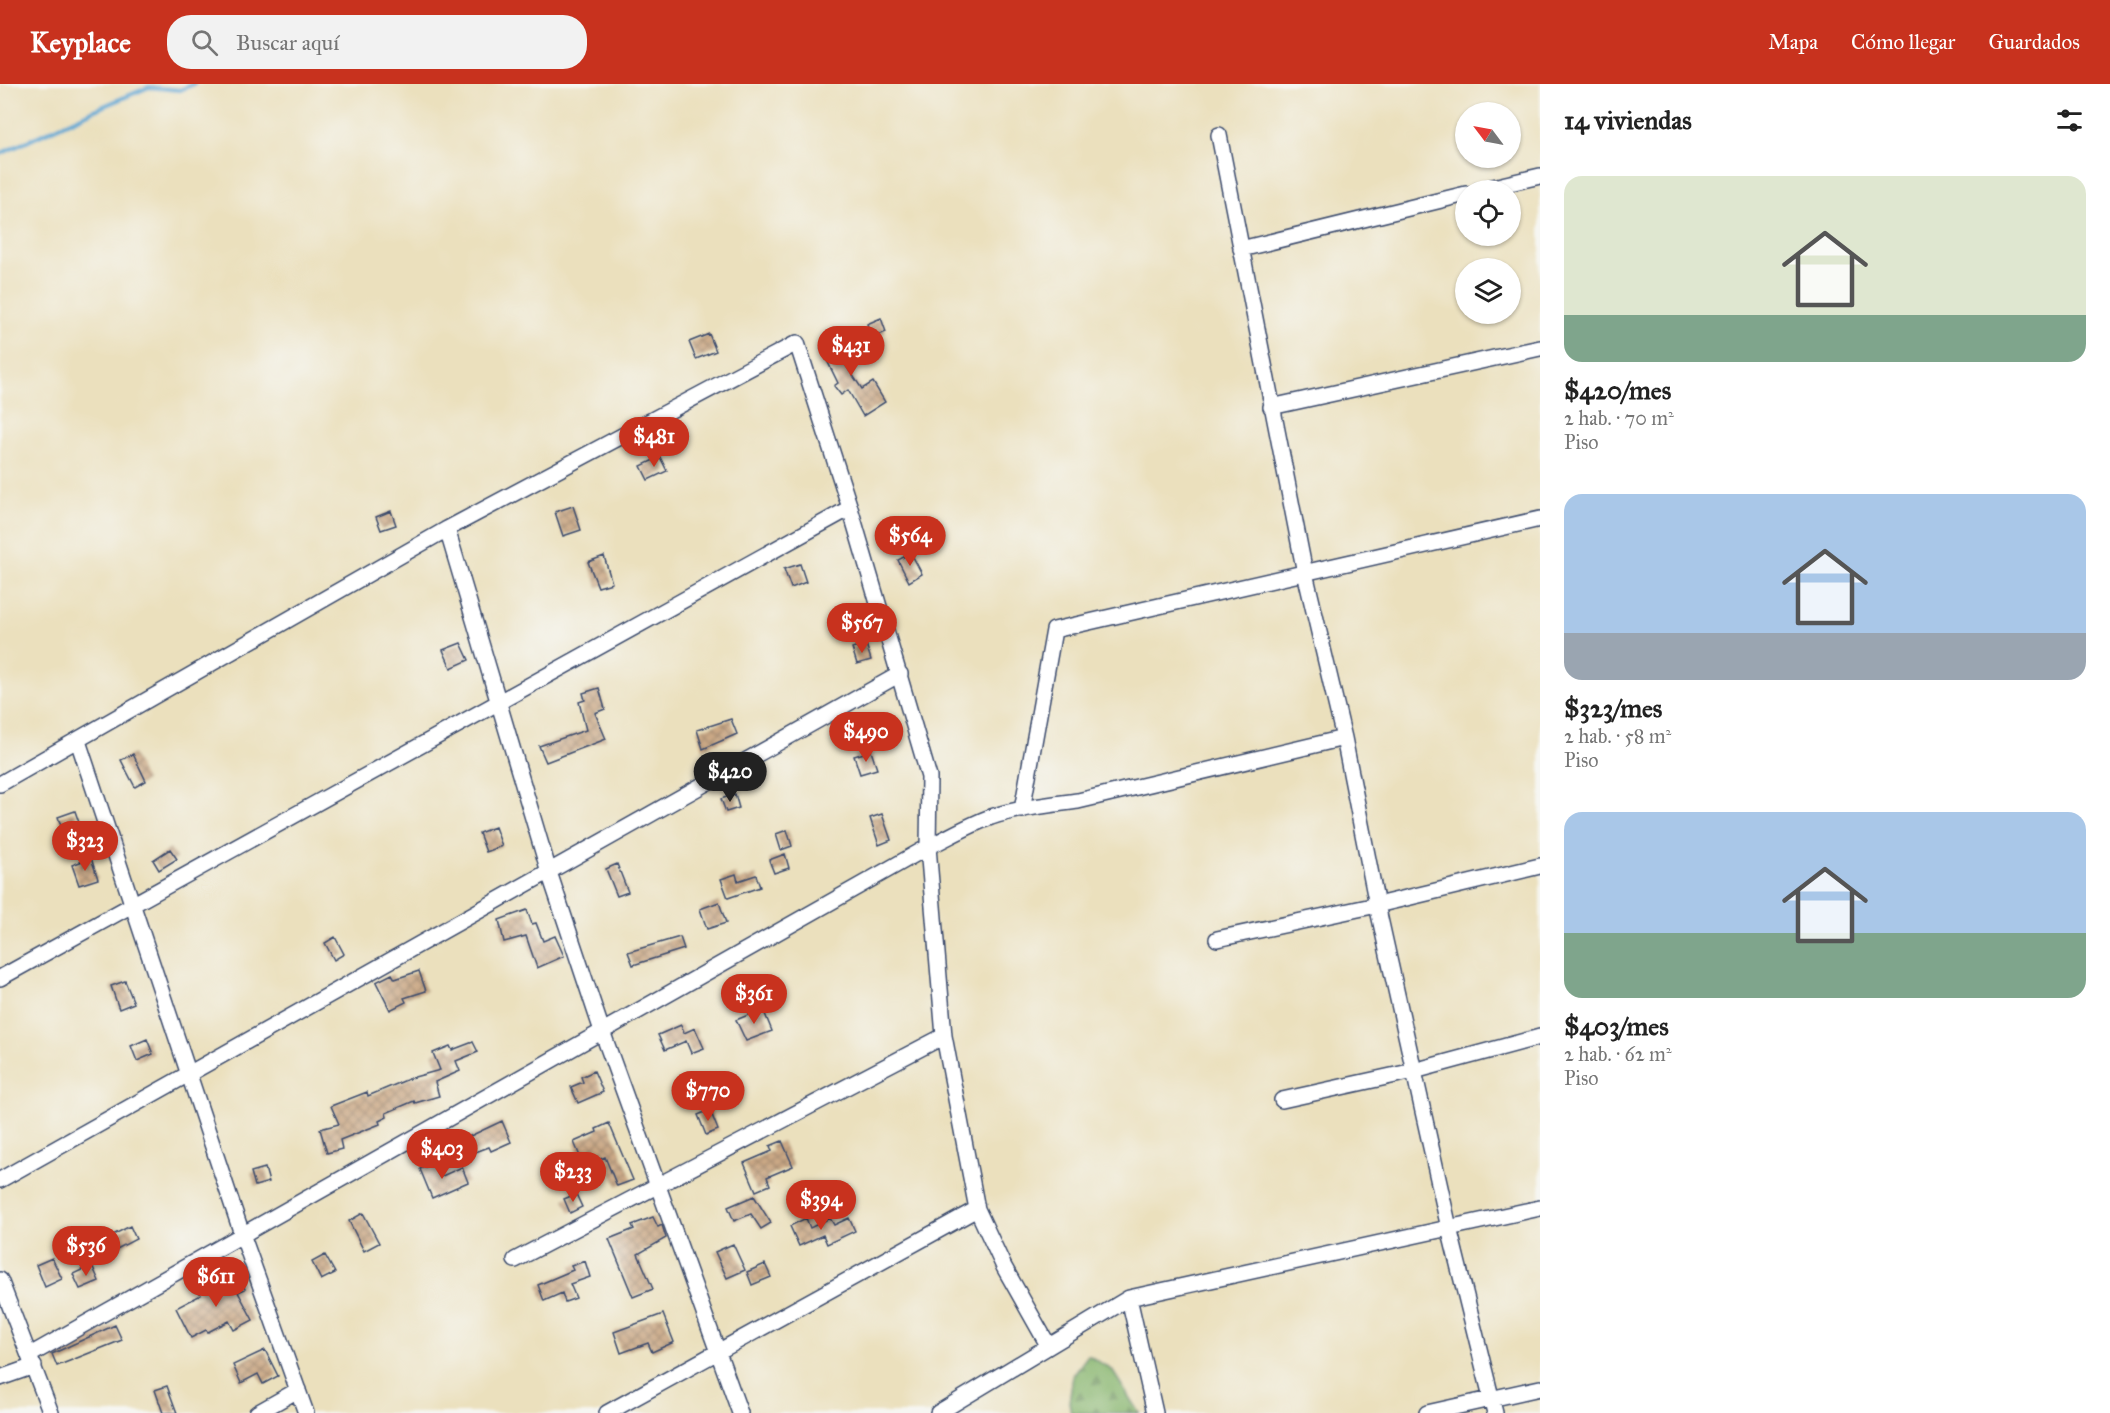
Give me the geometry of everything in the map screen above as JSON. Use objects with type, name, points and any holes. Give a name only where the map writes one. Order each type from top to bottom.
[{"type":"street","points":[[1219,135],[1305,573],[1344,738],[1377,905],[1449,1228],[1494,1407]]},
{"type":"street","points":[[1521,180],[1540,176]]},
{"type":"street","points":[[1240,249],[1455,197]]},
{"type":"street","points":[[0,784],[447,529],[797,343],[850,508],[929,777],[928,847],[944,1036],[977,1209],[1004,1267],[1048,1345]]},
{"type":"street","points":[[1271,407],[1540,348]]},
{"type":"street","points":[[0,978],[850,508]]},
{"type":"street","points":[[1022,810],[1054,630],[1540,519]]},
{"type":"street","points":[[447,529],[549,872],[602,1031],[740,1413]]},
{"type":"street","points":[[0,1180],[900,674]]},
{"type":"street","points":[[0,1378],[242,1234],[928,847],[992,817],[1078,801],[1344,738]]},
{"type":"street","points":[[78,741],[242,1234],[306,1413]]},
{"type":"street","points":[[1217,939],[1377,905],[1540,866]]},
{"type":"street","points":[[515,1260],[944,1036]]},
{"type":"street","points":[[1282,1100],[1414,1071],[1540,1037]]},
{"type":"street","points":[[938,1413],[1048,1345],[1130,1298],[1540,1208]]},
{"type":"street","points":[[607,1413],[977,1209]]},
{"type":"street","points":[[0,1280],[51,1413]]},
{"type":"street","points":[[1130,1298],[1155,1413]]},
{"type":"street","points":[[1427,1413],[1494,1407],[1540,1388]]},
{"type":"street","points":[[256,1413],[298,1390]]},
{"type":"green space","points":[[1088,1355],[1112,1370],[1139,1413],[1071,1413],[1069,1402],[1073,1375]]},
{"type":"building","points":[[881,318],[886,332],[871,338],[867,324]]},
{"type":"building","points":[[709,334],[716,351],[696,359],[689,342]]},
{"type":"building","points":[[845,337],[856,361],[846,365],[862,389],[873,382],[885,402],[863,416],[848,390],[841,395],[834,386],[838,383],[821,348]]},
{"type":"building","points":[[660,457],[667,471],[648,480],[641,466]]},
{"type":"building","points":[[573,506],[581,530],[563,536],[555,512]]},
{"type":"building","points":[[391,511],[396,525],[381,530],[376,517]]},
{"type":"building","points":[[911,553],[922,574],[909,582],[898,560]]},
{"type":"building","points":[[604,556],[612,583],[598,587],[588,562]]},
{"type":"building","points":[[800,564],[806,582],[791,588],[784,569]]},
{"type":"building","points":[[461,643],[469,660],[451,668],[443,650]]},
{"type":"building","points":[[866,644],[871,660],[857,664],[852,648]]},
{"type":"building","points":[[599,688],[605,709],[595,713],[606,739],[546,762],[539,746],[586,730],[579,702],[585,700],[583,693]]},
{"type":"building","points":[[731,719],[737,734],[703,749],[697,730]]},
{"type":"building","points":[[871,751],[877,769],[860,774],[854,756]]},
{"type":"building","points":[[133,754],[146,781],[135,787],[121,760]]},
{"type":"building","points":[[735,794],[739,808],[726,812],[721,799]]},
{"type":"building","points":[[75,811],[84,837],[67,843],[58,817]]},
{"type":"building","points":[[882,814],[891,840],[879,845],[870,818]]},
{"type":"building","points":[[495,827],[502,846],[486,852],[479,833]]},
{"type":"building","points":[[787,830],[792,846],[781,850],[776,834]]},
{"type":"building","points":[[170,849],[177,859],[159,870],[153,860]]},
{"type":"building","points":[[785,854],[789,868],[774,873],[769,860]]},
{"type":"building","points":[[91,858],[98,879],[79,885],[72,865]]},
{"type":"building","points":[[617,864],[628,892],[617,896],[606,869]]},
{"type":"building","points":[[736,874],[738,881],[756,875],[760,887],[728,898],[721,879]]},
{"type":"building","points":[[719,902],[726,923],[707,929],[700,909]]},
{"type":"building","points":[[527,910],[532,924],[536,923],[543,941],[555,936],[564,956],[537,968],[526,936],[504,942],[499,920]]},
{"type":"building","points":[[335,937],[344,954],[334,960],[325,943]]},
{"type":"building","points":[[680,937],[684,949],[633,965],[628,952]]},
{"type":"building","points":[[419,971],[426,991],[404,998],[406,1002],[390,1010],[376,982],[392,974],[395,979]]},
{"type":"building","points":[[125,981],[134,1003],[119,1009],[111,986]]},
{"type":"building","points":[[763,1009],[772,1031],[746,1041],[736,1020]]},
{"type":"building","points":[[681,1025],[684,1033],[695,1028],[704,1048],[691,1053],[686,1041],[665,1050],[658,1035]]},
{"type":"building","points":[[147,1039],[153,1054],[137,1061],[131,1046]]},
{"type":"building","points":[[473,1042],[478,1052],[456,1061],[460,1071],[435,1082],[439,1096],[415,1103],[414,1101],[386,1113],[387,1117],[379,1121],[380,1124],[340,1140],[342,1149],[327,1153],[320,1129],[339,1124],[331,1106],[367,1092],[368,1096],[411,1078],[440,1070],[433,1053],[450,1046],[452,1050]]},
{"type":"building","points":[[594,1071],[603,1092],[578,1103],[571,1087],[583,1082],[581,1077]]},
{"type":"building","points":[[710,1110],[718,1130],[706,1135],[698,1115]]},
{"type":"building","points":[[502,1121],[511,1142],[491,1151],[489,1147],[470,1154],[464,1139]]},
{"type":"building","points":[[609,1123],[633,1180],[617,1186],[605,1157],[584,1166],[574,1142],[597,1132],[596,1129]]},
{"type":"building","points":[[782,1141],[793,1166],[767,1177],[770,1185],[756,1191],[744,1163],[772,1151],[770,1146]]},
{"type":"building","points":[[435,1163],[440,1177],[462,1167],[468,1182],[432,1198],[420,1169]]},
{"type":"building","points":[[265,1168],[269,1182],[255,1186],[251,1172]]},
{"type":"building","points":[[576,1194],[582,1207],[570,1213],[564,1199]]},
{"type":"building","points":[[754,1196],[771,1223],[761,1229],[751,1214],[734,1221],[728,1207]]},
{"type":"building","points":[[363,1213],[379,1243],[364,1251],[349,1221]]},
{"type":"building","points":[[653,1217],[658,1227],[662,1225],[666,1238],[638,1254],[653,1289],[633,1297],[609,1239],[634,1229],[632,1225]]},
{"type":"building","points":[[806,1218],[810,1228],[830,1218],[834,1225],[849,1218],[855,1231],[827,1244],[823,1235],[799,1246],[790,1226]]},
{"type":"building","points":[[130,1226],[136,1239],[113,1251],[107,1238]]},
{"type":"building","points":[[733,1244],[745,1270],[727,1278],[715,1252]]},
{"type":"building","points":[[325,1255],[335,1273],[321,1280],[312,1262]]},
{"type":"building","points":[[52,1258],[62,1279],[45,1287],[36,1265]]},
{"type":"building","points":[[585,1261],[590,1277],[570,1284],[576,1298],[565,1302],[562,1293],[544,1301],[538,1285],[573,1270],[571,1266]]},
{"type":"building","points":[[765,1264],[771,1277],[752,1285],[747,1272]]},
{"type":"building","points":[[92,1265],[99,1281],[80,1289],[73,1274]]},
{"type":"building","points":[[239,1275],[245,1289],[238,1292],[253,1320],[234,1330],[229,1321],[191,1338],[176,1308],[201,1295],[198,1289],[211,1282],[213,1286]]},
{"type":"building","points":[[663,1314],[674,1342],[652,1352],[648,1343],[621,1353],[614,1332]]},
{"type":"building","points":[[115,1325],[122,1340],[57,1366],[52,1354]]},
{"type":"building","points":[[265,1350],[278,1376],[263,1384],[258,1374],[241,1383],[233,1365]]},
{"type":"building","points":[[167,1386],[177,1413],[163,1413],[155,1390]]},
{"type":"waterway","points":[[0,154],[149,87],[180,90],[194,84]]}]
